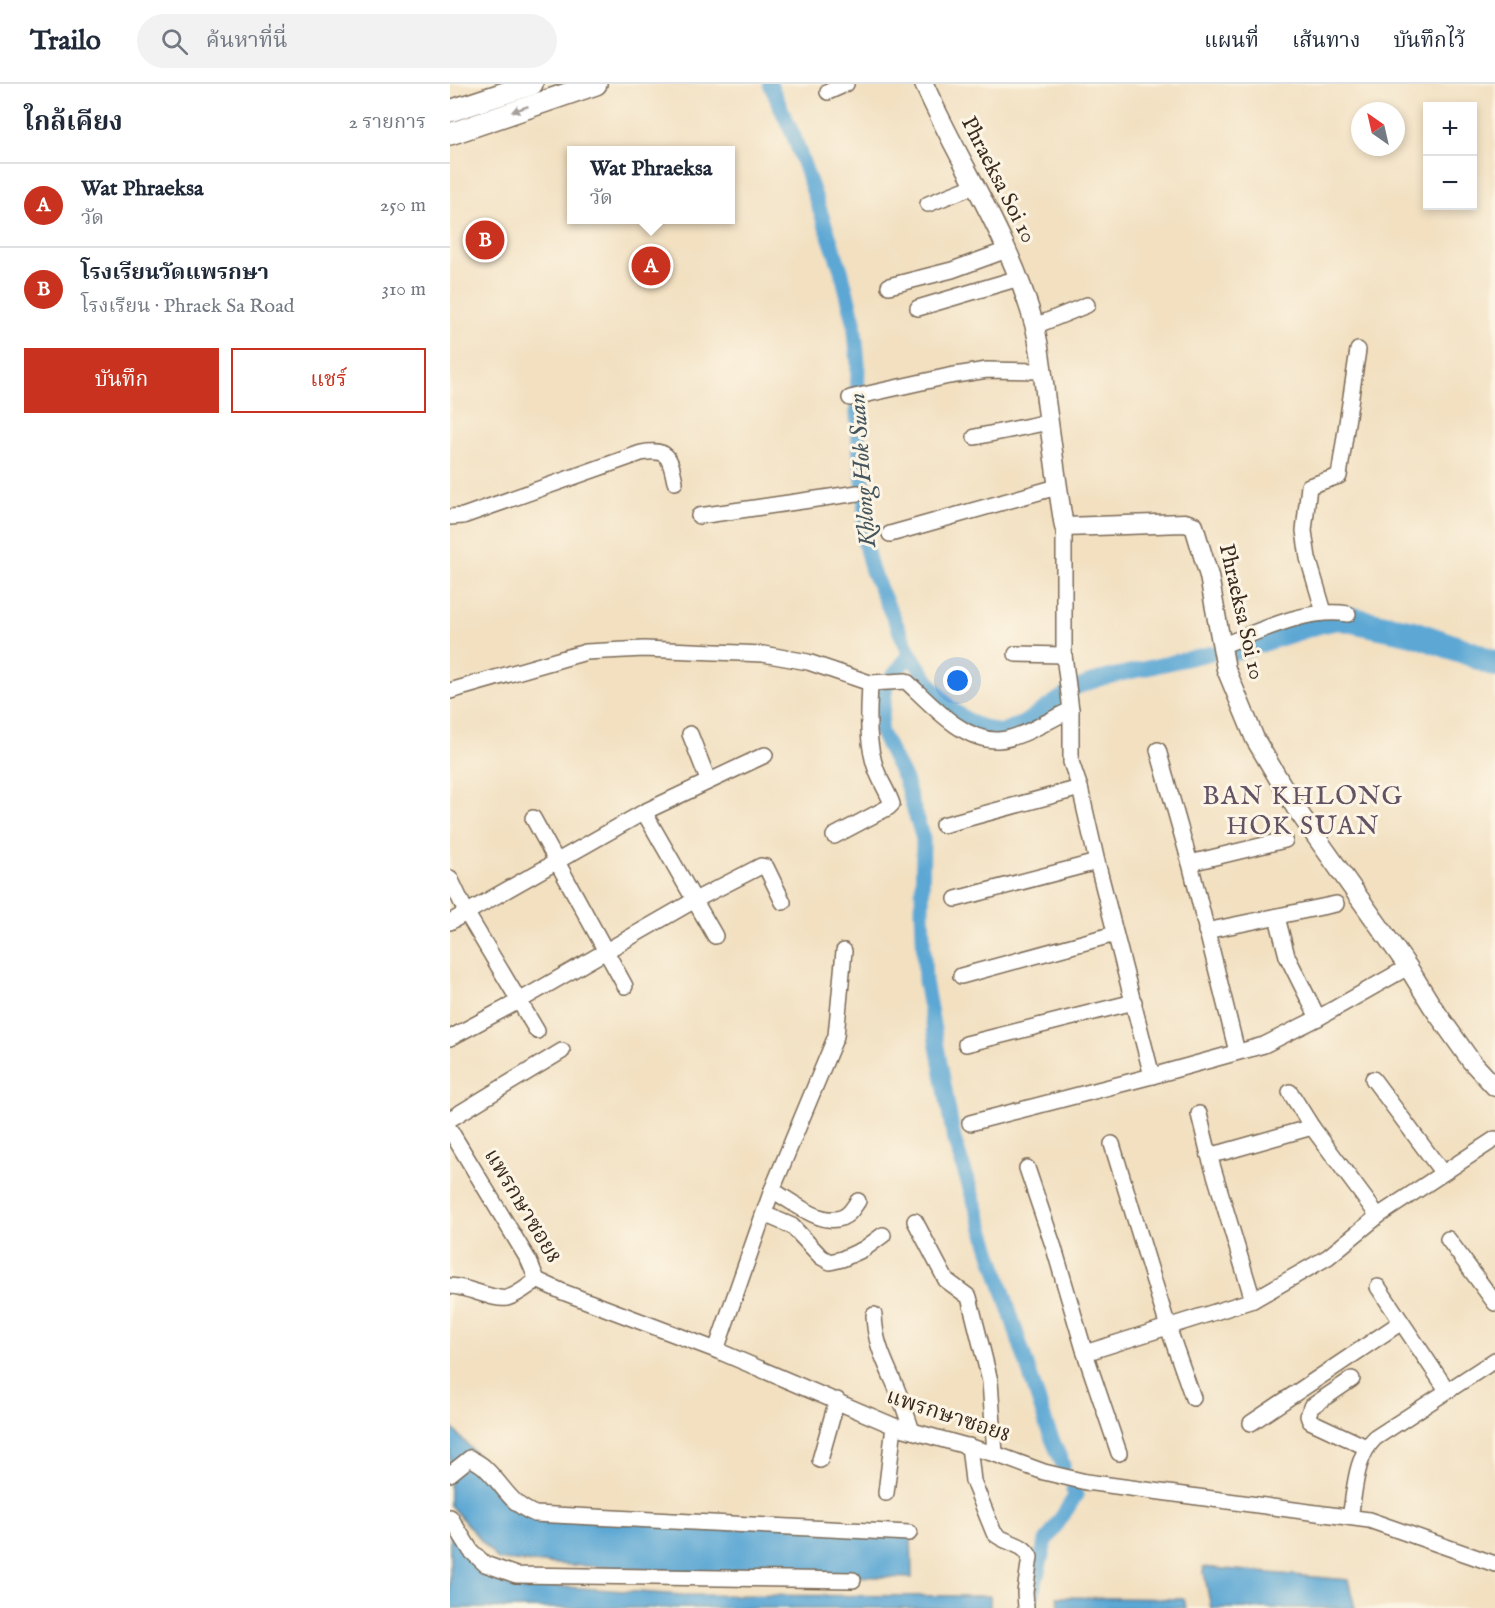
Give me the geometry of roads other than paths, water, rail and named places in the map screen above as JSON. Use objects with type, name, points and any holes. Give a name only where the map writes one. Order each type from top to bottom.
[{"type":"main road","points":[[450,111],[532,84]]},
{"type":"main road","points":[[450,134],[596,84]]},
{"type":"street","points":[[828,92],[846,84]]},
{"type":"street","name":"Phraeksa Soi 10","points":[[924,84],[1007,250],[1035,326],[1064,527],[1185,523],[1194,526],[1209,576],[1231,682],[1255,739],[1295,807],[1408,967],[1432,1006],[1471,1061],[1495,1087]]},
{"type":"street","points":[[928,204],[976,185]]},
{"type":"street","points":[[889,286],[952,270],[1007,250]]},
{"type":"street","points":[[918,308],[1019,278]]},
{"type":"street","points":[[1035,326],[1087,305]]},
{"type":"street","points":[[1324,612],[1308,558],[1304,531],[1310,486],[1339,476],[1358,350]]},
{"type":"street","points":[[850,398],[987,370],[1043,371]]},
{"type":"street","points":[[975,437],[1049,422]]},
{"type":"street","points":[[450,517],[463,516],[640,453],[655,451],[664,454],[670,460],[675,482]]},
{"type":"street","points":[[890,534],[1057,487]]},
{"type":"street","points":[[699,516],[858,493]]},
{"type":"street","points":[[1064,527],[1065,661],[1071,707],[1071,762],[1080,788],[1152,1076]]},
{"type":"street","points":[[1222,645],[1308,615],[1324,612],[1348,614]]},
{"type":"street","points":[[450,691],[586,652],[644,649],[764,654],[808,662],[875,683],[906,681],[950,722],[980,737],[999,740],[1023,733],[1071,707]]},
{"type":"street","points":[[1016,654],[1065,661]]},
{"type":"street","points":[[834,836],[892,804],[876,768],[867,728],[875,683]]},
{"type":"street","points":[[690,734],[708,780]]},
{"type":"street","points":[[1158,750],[1190,863],[1237,1052]]},
{"type":"street","points":[[450,922],[644,812],[765,755]]},
{"type":"street","points":[[943,825],[1080,788]]},
{"type":"street","points":[[644,812],[715,936]]},
{"type":"street","points":[[533,818],[625,986]]},
{"type":"street","points":[[1190,863],[1285,840]]},
{"type":"street","points":[[957,899],[1097,862]]},
{"type":"street","points":[[450,1038],[695,900],[763,866],[766,867],[783,902]]},
{"type":"street","points":[[450,878],[466,912],[537,1032]]},
{"type":"street","points":[[1206,931],[1336,904]]},
{"type":"street","points":[[1277,917],[1287,956],[1318,1018]]},
{"type":"street","points":[[961,976],[1115,934]]},
{"type":"street","points":[[716,1350],[772,1190],[836,1036],[844,951]]},
{"type":"street","points":[[970,1123],[1264,1045],[1318,1018],[1408,967]]},
{"type":"street","points":[[966,1044],[1134,1002]]},
{"type":"street","points":[[450,1119],[562,1051]]},
{"type":"street","points":[[1373,1079],[1442,1172]]},
{"type":"street","points":[[1290,1092],[1312,1127],[1377,1216]]},
{"type":"street","points":[[1199,1114],[1252,1300]]},
{"type":"street","points":[[1209,1155],[1312,1127]]},
{"type":"street","name":"แพรกษาซอย8","points":[[450,1130],[529,1261],[537,1280],[593,1304],[716,1350],[894,1426],[969,1446],[1044,1472],[1086,1482],[1370,1520],[1495,1564]]},
{"type":"street","points":[[1085,1353],[1252,1300],[1328,1257],[1377,1216],[1495,1139]]},
{"type":"street","points":[[1112,1144],[1167,1327],[1193,1398]]},
{"type":"street","points":[[1027,1168],[1119,1453]]},
{"type":"street","points":[[772,1190],[820,1219],[830,1220],[848,1214],[858,1201]]},
{"type":"street","points":[[764,1214],[792,1226],[821,1257],[830,1262],[864,1249],[883,1235]]},
{"type":"street","points":[[915,1221],[946,1280],[969,1297],[990,1382],[995,1454]]},
{"type":"street","points":[[1448,1239],[1495,1303]]},
{"type":"street","points":[[450,1286],[460,1286],[498,1298],[507,1298],[537,1280]]},
{"type":"street","points":[[1378,1287],[1447,1390]]},
{"type":"street","points":[[874,1315],[874,1331],[880,1353],[912,1431]]},
{"type":"street","points":[[1251,1424],[1400,1323]]},
{"type":"street","points":[[1350,1517],[1361,1460],[1366,1447],[1375,1438],[1495,1360]]},
{"type":"street","points":[[1352,1379],[1311,1407],[1308,1416],[1310,1421],[1366,1447]]},
{"type":"street","points":[[820,1460],[837,1400]]},
{"type":"street","points":[[885,1493],[894,1426]]},
{"type":"street","points":[[969,1446],[973,1481],[994,1533],[1000,1539],[1023,1546],[1030,1557],[1025,1586],[1026,1608]]},
{"type":"street","points":[[450,1474],[470,1458],[485,1467],[521,1508],[535,1514],[909,1533]]},
{"type":"street","points":[[450,1517],[471,1551],[485,1564],[516,1575],[853,1580]]},
{"type":"water","points":[[450,1426],[528,1509],[911,1533],[912,1578],[649,1570],[498,1560],[450,1505]]},
{"type":"water","points":[[450,1533],[476,1566],[509,1583],[682,1595],[990,1596],[990,1608],[450,1608]]},
{"type":"water","points":[[1203,1567],[1348,1580],[1355,1608],[1211,1608]]},
{"type":"water","points":[[1057,1597],[1184,1599],[1186,1608],[1060,1608]]},
{"type":"waterway","name":"Khlong Hok Suan","points":[[770,84],[794,137],[841,270],[854,321],[858,364],[857,414],[865,497],[864,541],[872,571],[910,654],[931,685],[950,708],[972,723],[999,732],[1023,723],[1075,688],[1099,679],[1212,653]]},
{"type":"waterway","name":"Khlong Hok Suan","points":[[1234,648],[1318,621],[1338,617],[1413,633],[1495,664]]},
{"type":"waterway","points":[[910,654],[886,685],[880,731],[905,780],[923,839],[922,912],[925,981],[954,1139],[1047,1427],[1063,1465]]},
{"type":"waterway","points":[[1031,1608],[1030,1603],[1045,1543],[1076,1495],[1073,1490]]},
{"type":"place","name":"โรงเรียนวัดแพรกษา","points":[[485,240]]},
{"type":"place","name":"Wat Phraeksa","points":[[651,266]]},
{"type":"district","name":"BAN KHLONG HOK SUAN","points":[[1303,811]]}]
